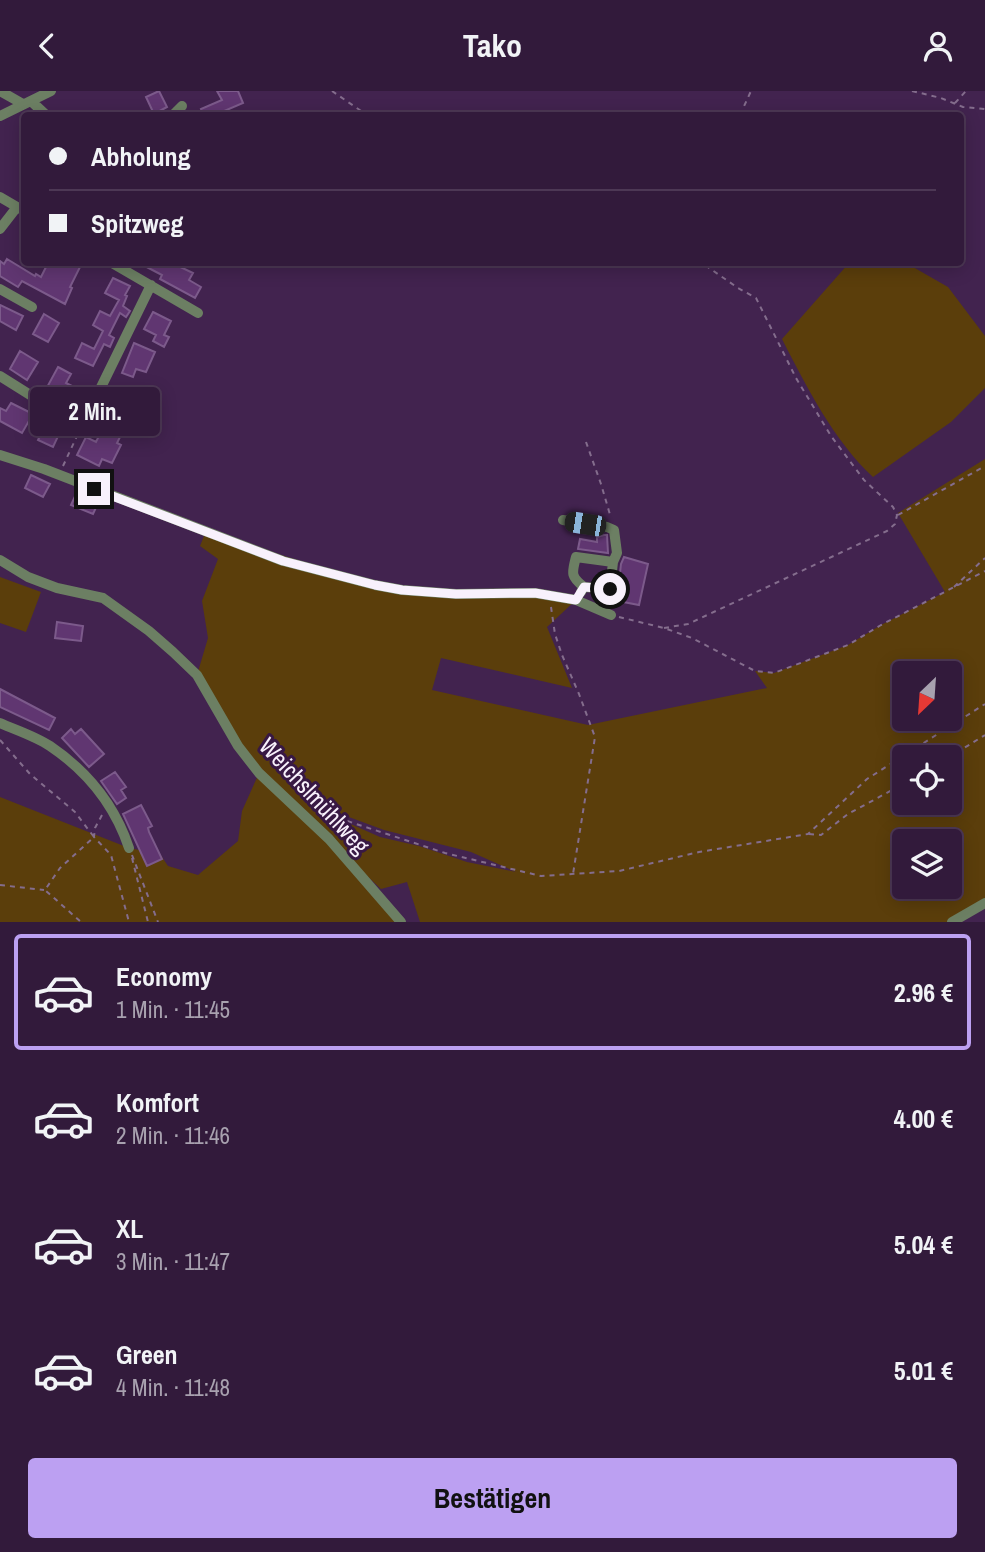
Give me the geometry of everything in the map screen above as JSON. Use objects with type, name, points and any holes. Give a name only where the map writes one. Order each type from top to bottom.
[{"type":"street","points":[[0,91],[27,102],[42,112]]},
{"type":"street","points":[[0,115],[51,91]]},
{"type":"street","points":[[176,112],[182,106]]},
{"type":"street","points":[[0,197],[21,209],[0,229]]},
{"type":"street","points":[[117,266],[198,313]]},
{"type":"street","points":[[0,376],[78,425],[84,422],[151,285]]},
{"type":"street","points":[[0,289],[32,307]]},
{"type":"street","points":[[0,455],[44,469],[283,561],[402,590],[456,594],[549,595],[576,600],[611,615]]},
{"type":"street","points":[[563,520],[614,530],[617,553],[610,589],[584,587],[575,580],[572,572],[576,557],[614,562]]},
{"type":"street","name":"Weichslmühlweg","points":[[0,560],[29,577],[57,588],[103,598],[149,631],[197,675],[238,747],[259,773],[329,839],[401,922]]},
{"type":"street","points":[[576,600],[584,587]]},
{"type":"street","points":[[0,723],[48,744],[69,760],[107,801],[130,848]]},
{"type":"street","points":[[951,922],[985,903]]},
{"type":"path","points":[[332,91],[363,112]]},
{"type":"path","points":[[741,112],[751,91]]},
{"type":"path","points":[[912,91],[963,107],[985,109]]},
{"type":"path","points":[[955,103],[965,91]]},
{"type":"path","points":[[664,628],[688,624],[887,531],[895,524],[897,515],[893,507],[864,480],[831,436],[796,378],[756,299],[706,266]]},
{"type":"path","points":[[68,456],[84,422]]},
{"type":"path","points":[[586,443],[614,530]]},
{"type":"path","points":[[897,515],[985,466]]},
{"type":"path","points":[[950,590],[985,558]]},
{"type":"path","points":[[611,615],[664,628],[692,638],[755,671],[774,673],[848,645],[985,571]]},
{"type":"path","points":[[549,595],[555,634],[595,737],[573,874]]},
{"type":"path","points":[[808,834],[867,779],[985,704]]},
{"type":"path","points":[[962,749],[985,735]]},
{"type":"path","points":[[0,740],[30,774],[75,812],[111,855],[129,922]]},
{"type":"path","points":[[303,813],[341,819],[445,853],[541,876],[619,871],[699,852],[808,834],[821,835],[848,814],[892,790]]},
{"type":"path","points":[[45,890],[60,868],[94,837],[94,828],[107,801]]},
{"type":"path","points":[[130,848],[148,922]]},
{"type":"path","points":[[130,848],[158,922]]},
{"type":"path","points":[[0,885],[45,890],[81,922]]},
{"type":"shaded area","points":[[846,266],[911,266],[948,287],[985,336],[985,388],[951,422],[873,477],[833,430],[782,339]]},
{"type":"shaded area","points":[[985,459],[985,903],[952,922],[420,922],[407,882],[381,889],[335,846],[401,922],[0,922],[0,797],[129,848],[160,854],[168,866],[198,875],[238,841],[242,811],[259,773],[197,675],[208,638],[202,601],[218,559],[200,546],[206,531],[375,585],[576,600],[547,627],[572,688],[441,658],[432,690],[588,725],[767,688],[755,671],[774,673],[848,645],[945,592],[898,513]],"holes":[[[330,810],[384,830],[471,852],[516,872],[467,862],[331,820],[329,830]]]},
{"type":"shaded area","points":[[0,577],[41,592],[26,632],[0,623]]},
{"type":"building","points":[[159,91],[167,107],[153,112],[146,97]]},
{"type":"building","points":[[217,91],[238,91],[243,103],[222,112],[202,112],[201,109],[222,100]]},
{"type":"building","points":[[7,259],[41,277],[46,266],[80,266],[65,304],[22,281],[18,287],[0,276],[0,261],[4,264]]},
{"type":"building","points":[[145,266],[178,266],[193,273],[189,280],[201,287],[195,298],[160,279],[162,275]]},
{"type":"building","points":[[113,278],[130,286],[123,306],[130,311],[126,317],[120,313],[109,335],[114,338],[110,347],[104,344],[93,366],[75,358],[82,343],[94,349],[103,331],[93,325],[100,311],[110,316],[119,300],[105,293]]},
{"type":"building","points":[[0,305],[23,316],[16,330],[0,321]]},
{"type":"building","points":[[153,312],[171,321],[164,335],[169,337],[164,347],[153,341],[156,335],[144,329]]},
{"type":"building","points":[[44,314],[59,323],[48,342],[33,334]]},
{"type":"building","points":[[134,343],[155,352],[146,372],[136,369],[133,377],[122,373]]},
{"type":"building","points":[[20,351],[38,362],[27,380],[10,369]]},
{"type":"building","points":[[58,367],[71,374],[66,383],[76,388],[68,403],[45,391]]},
{"type":"building","points":[[11,403],[33,414],[22,433],[0,421],[0,408],[6,411]]},
{"type":"building","points":[[108,409],[117,414],[112,423],[124,429],[117,443],[121,445],[112,463],[102,459],[99,466],[77,455],[86,437],[96,442]]},
{"type":"building","points":[[45,425],[60,432],[53,447],[38,440]]},
{"type":"building","points":[[31,475],[50,484],[43,497],[25,488]]},
{"type":"building","points":[[77,492],[99,501],[93,514],[71,505]]},
{"type":"building","points":[[607,535],[608,553],[578,549],[580,539],[597,542],[597,537]]},
{"type":"building","points":[[624,557],[648,564],[639,605],[613,600],[618,591]]},
{"type":"building","points":[[57,622],[83,626],[81,641],[55,638]]},
{"type":"building","points":[[0,689],[55,718],[49,730],[0,707]]},
{"type":"building","points":[[71,729],[75,734],[81,729],[104,754],[89,767],[62,738]]},
{"type":"building","points":[[115,772],[126,787],[121,790],[126,798],[117,804],[101,781]]},
{"type":"building","points":[[141,805],[152,826],[148,828],[149,832],[162,859],[147,866],[123,814]]},
{"type":"route","points":[[94,489],[283,561],[375,585],[456,594],[535,593],[576,600],[584,587],[610,589]]}]
